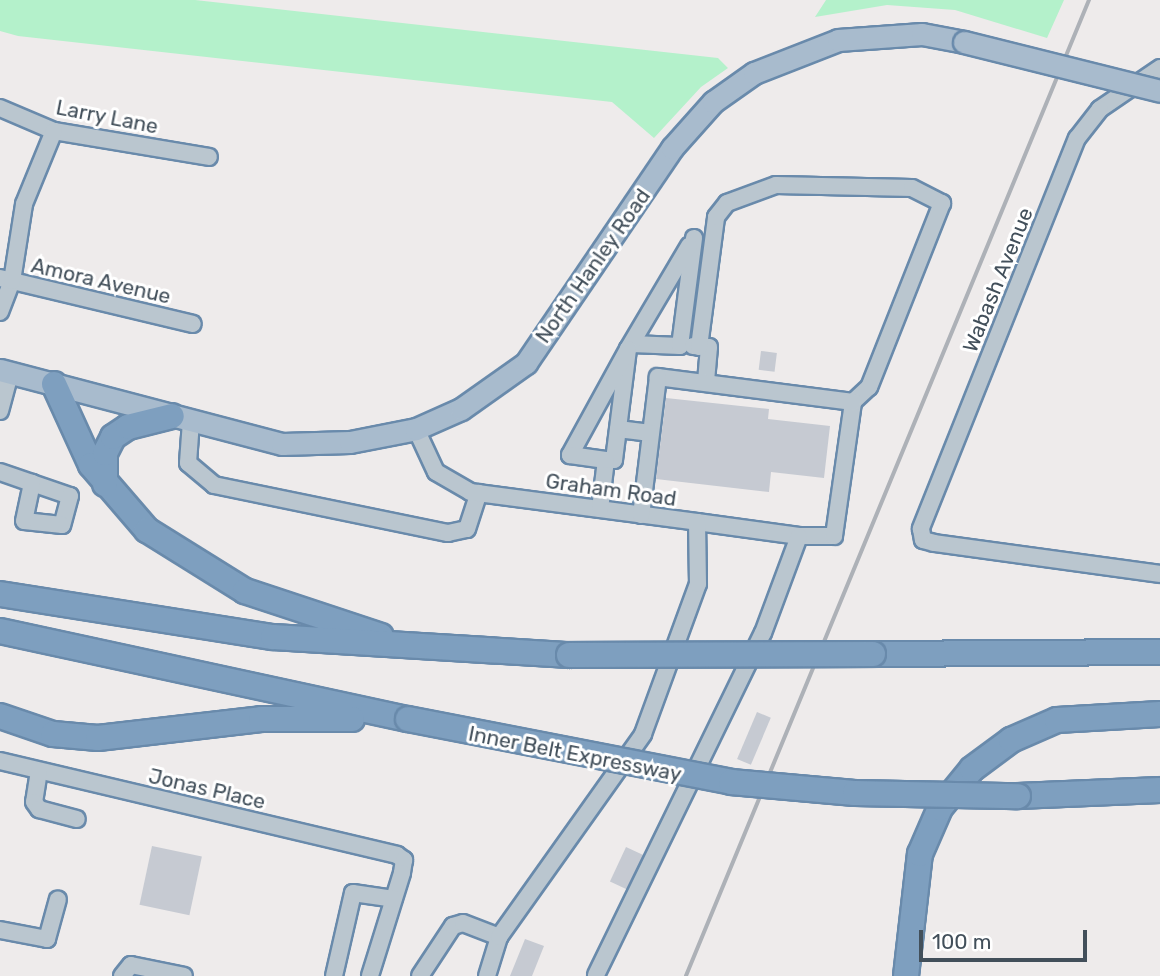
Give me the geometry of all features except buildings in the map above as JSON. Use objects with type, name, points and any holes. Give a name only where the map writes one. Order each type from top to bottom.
[{"type":"highway","points":[[54,384],[104,484],[148,530],[245,591],[432,650]]},
{"type":"highway","points":[[104,484],[105,453],[113,437],[181,419]]},
{"type":"highway","points":[[0,594],[192,627],[432,650],[873,654],[1160,652]]},
{"type":"highway","name":"Inner Belt Expressway","points":[[0,631],[408,719],[731,782],[869,794],[1018,796],[1160,790]]},
{"type":"highway","points":[[906,976],[920,854],[940,808],[972,769],[1011,740],[1057,720],[1160,713]]},
{"type":"highway","points":[[0,716],[53,733],[98,738],[261,719],[408,719]]},
{"type":"highway","points":[[906,976],[935,848],[977,782],[1014,752],[1058,732],[1160,725]]},
{"type":"main road","name":"North Hanley Road","points":[[5,371],[181,419],[310,445],[416,429],[461,409],[526,363],[672,148],[723,94],[767,67],[838,40],[922,34],[1160,91]]},
{"type":"street","name":"Wabash Avenue","points":[[1160,68],[1100,109],[1077,138],[921,529],[923,540],[1160,573]]},
{"type":"street","name":"Larry Lane","points":[[0,108],[54,131],[209,157]]},
{"type":"street","points":[[0,312],[24,204],[54,131]]},
{"type":"street","points":[[641,515],[658,377],[853,402],[869,387],[942,203],[912,188],[776,185],[727,203],[716,217],[699,347]]},
{"type":"street","points":[[630,347],[614,460],[570,455],[630,347],[694,238],[680,346]]},
{"type":"street","name":"Amora Avenue","points":[[6,279],[193,324]]},
{"type":"street","points":[[630,347],[709,347],[706,383]]},
{"type":"street","points":[[0,411],[5,371]]},
{"type":"street","name":"Graham Road","points":[[416,429],[436,472],[479,493],[799,536],[834,536],[853,402]]},
{"type":"street","points":[[181,419],[188,463],[214,485],[448,533],[467,529],[479,493]]},
{"type":"street","points":[[618,429],[651,433]]},
{"type":"street","points":[[600,509],[606,460]]},
{"type":"street","points":[[0,472],[32,483]]},
{"type":"street","points":[[487,976],[499,937],[643,734],[698,584],[697,522]]},
{"type":"street","points":[[596,975],[763,633],[799,536]]},
{"type":"street","name":"Jonas Place","points":[[0,761],[404,860],[394,899]]},
{"type":"street","points":[[39,771],[34,802],[39,809],[77,819]]},
{"type":"street","points":[[334,976],[354,893],[394,899],[370,976]]},
{"type":"street","points":[[0,930],[47,939],[58,899]]},
{"type":"street","points":[[420,976],[453,926],[463,923],[499,937]]},
{"type":"street","points":[[122,976],[131,965],[184,976]]},
{"type":"green space","points":[[0,0],[195,0],[718,58],[728,68],[701,87],[654,138],[612,102],[18,36],[0,31]]},
{"type":"green space","points":[[826,0],[1064,0],[1047,38],[955,10],[887,5],[815,17]]},
{"type":"railway","points":[[686,976],[1089,0]]}]
